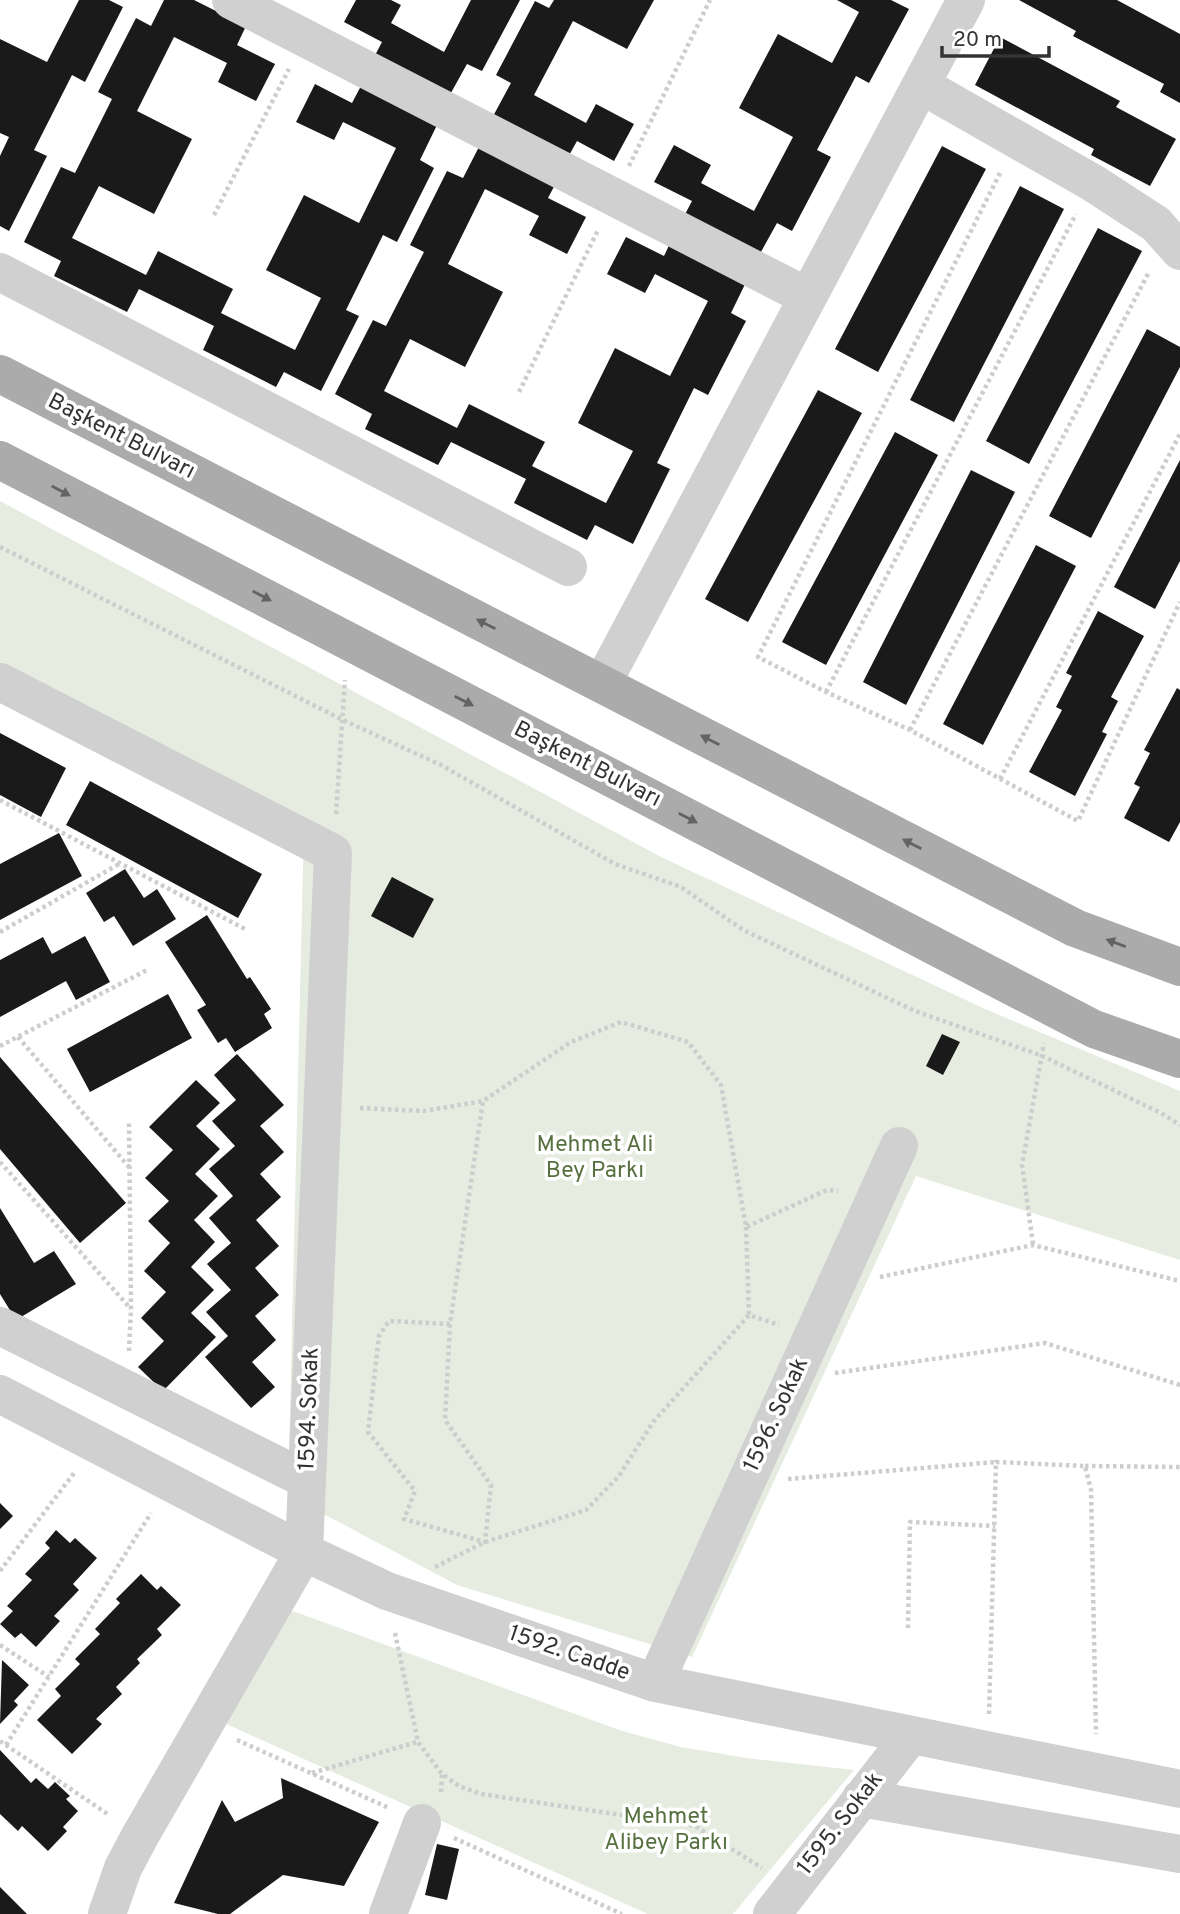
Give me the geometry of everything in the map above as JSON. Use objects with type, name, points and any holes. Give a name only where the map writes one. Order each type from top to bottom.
[{"type":"main road","name":"Başkent Bulvarı","points":[[0,374],[1074,928],[1180,967]]},
{"type":"main road","name":"Başkent Bulvarı","points":[[0,460],[1094,1029],[1180,1059]]},
{"type":"street","points":[[231,0],[808,297]]},
{"type":"street","points":[[602,684],[966,0]]},
{"type":"street","points":[[921,85],[1172,228]]},
{"type":"street","points":[[0,272],[568,568]]},
{"type":"street","points":[[0,682],[333,853]]},
{"type":"street","name":"1594. Sokak","points":[[107,1914],[123,1868],[140,1836],[304,1552],[333,853]]},
{"type":"street","name":"1596. Sokak","points":[[655,1683],[899,1146]]},
{"type":"street","points":[[0,1326],[307,1480]]},
{"type":"street","name":"1592. Cadde","points":[[0,1394],[304,1552],[387,1591],[655,1683],[1180,1789]]},
{"type":"street","name":"1595. Sokak","points":[[772,1914],[911,1735]]},
{"type":"street","points":[[862,1798],[1180,1854]]},
{"type":"street","points":[[388,1914],[422,1823]]},
{"type":"path","points":[[214,215],[305,38]]},
{"type":"path","points":[[1017,141],[758,657],[826,692],[910,730],[1078,821],[1180,603]]},
{"type":"path","points":[[826,692],[1093,183]]},
{"type":"path","points":[[910,730],[1172,228]]},
{"type":"path","points":[[1000,779],[1180,434]]},
{"type":"path","points":[[0,547],[343,720],[441,765],[615,864],[681,887],[743,930],[915,1011],[1040,1055],[1161,1113],[1180,1125]]},
{"type":"path","points":[[333,853],[347,640]]},
{"type":"path","points":[[0,800],[245,929]]},
{"type":"path","points":[[0,932],[120,863]]},
{"type":"path","points":[[0,1046],[147,970]]},
{"type":"path","points":[[1033,1245],[1022,1165],[1040,1055],[1054,1008]]},
{"type":"path","points":[[323,1106],[424,1111],[483,1101],[571,1042],[621,1022],[688,1042],[721,1085],[746,1227],[748,1315]]},
{"type":"path","points":[[18,1037],[130,1168]]},
{"type":"path","points":[[450,1324],[389,1321],[379,1336],[368,1432],[415,1491],[404,1519],[485,1542],[491,1485],[446,1420],[450,1324],[483,1101]]},
{"type":"path","points":[[127,1390],[131,1309],[129,1121]]},
{"type":"path","points":[[0,1161],[131,1309]]},
{"type":"path","points":[[746,1227],[827,1190],[878,1192]]},
{"type":"path","points":[[835,1286],[1033,1245],[1180,1281]]},
{"type":"path","points":[[793,1380],[1045,1343],[1180,1385]]},
{"type":"path","points":[[0,1571],[96,1444]]},
{"type":"path","points":[[988,1750],[996,1462]]},
{"type":"path","points":[[746,1483],[996,1462],[1180,1467]]},
{"type":"path","points":[[1085,1466],[1091,1490],[1097,1772]]},
{"type":"path","points":[[6,1745],[170,1483]]},
{"type":"path","points":[[908,1628],[910,1522],[995,1525]]},
{"type":"path","points":[[0,1645],[49,1677]]},
{"type":"path","points":[[0,1741],[140,1836]]},
{"type":"path","points":[[311,1773],[418,1742]]},
{"type":"green space","name":"Mehmet Ali Bey Parkı","points":[[0,501],[661,857],[985,1009],[1180,1091],[1180,1260],[916,1176],[692,1657],[457,1585],[288,1495],[304,825],[0,669]]},
{"type":"green space","name":"Mehmet Alibey Parkı","points":[[290,1610],[622,1731],[681,1747],[747,1758],[854,1770],[733,1914],[648,1914],[224,1723]]},
{"type":"building","points":[[79,0],[109,0],[123,7],[85,82],[72,75],[34,150],[47,156],[9,231],[0,226],[0,156],[9,137],[0,133],[0,39],[47,62]]},
{"type":"building","points":[[164,0],[194,0],[246,26],[237,45],[275,64],[256,101],[218,82],[227,63],[174,37],[137,111],[192,139],[154,214],[99,186],[72,238],[146,275],[158,251],[233,289],[221,313],[295,350],[321,298],[266,270],[304,195],[359,223],[396,148],[343,122],[334,140],[296,122],[315,84],[352,103],[362,84],[438,123],[420,160],[434,168],[397,242],[383,235],[346,310],[359,316],[321,391],[284,372],[276,387],[203,350],[214,326],[139,289],[127,312],[54,276],[61,261],[24,242],[61,167],[75,173],[112,99],[98,92],[136,18],[151,26]]},
{"type":"building","points":[[356,0],[391,0],[401,5],[391,23],[444,52],[471,0],[520,0],[482,71],[467,64],[447,100],[372,61],[382,42],[344,22]]},
{"type":"building","points":[[554,0],[654,0],[627,49],[573,21],[534,95],[586,123],[596,104],[634,124],[614,161],[577,141],[567,159],[491,120],[511,83],[496,75],[535,1],[549,8]]},
{"type":"building","points":[[837,0],[891,0],[909,9],[869,83],[856,76],[817,150],[831,157],[792,231],[777,223],[757,259],[682,220],[692,201],[654,182],[674,145],[711,165],[701,183],[754,211],[793,137],[739,108],[778,34],[832,63],[859,12]]},
{"type":"building","points":[[1019,0],[1117,0],[1180,34],[1180,103],[1160,92],[1164,84],[1073,36],[1076,31]]},
{"type":"building","points":[[1000,37],[1120,101],[1116,107],[1176,139],[1150,186],[1091,155],[1094,149],[975,85]]},
{"type":"building","points":[[482,141],[558,179],[548,198],[586,217],[567,254],[529,235],[539,216],[485,189],[448,264],[503,292],[465,367],[410,339],[384,391],[457,428],[469,404],[545,442],[532,466],[606,503],[633,451],[578,423],[615,348],[670,376],[708,301],[655,274],[645,293],[607,274],[626,237],[664,256],[673,237],[749,276],[731,313],[746,321],[708,395],[694,388],[657,463],[670,469],[633,544],[595,525],[587,540],[514,503],[526,479],[451,442],[438,465],[365,429],[372,414],[335,394],[373,320],[386,326],[424,252],[410,245],[447,171],[463,178]]},
{"type":"building","points":[[942,146],[986,169],[878,372],[835,349]]},
{"type":"building","points":[[1020,186],[1064,209],[954,422],[910,400]]},
{"type":"building","points":[[1098,228],[1142,251],[1029,464],[986,441]]},
{"type":"building","points":[[1147,329],[1180,347],[1180,367],[1091,538],[1049,516]]},
{"type":"building","points":[[818,390],[862,413],[748,622],[705,599]]},
{"type":"building","points":[[895,432],[938,455],[826,665],[782,642]]},
{"type":"building","points":[[1180,460],[1180,561],[1155,609],[1114,587]]},
{"type":"building","points":[[971,470],[1015,492],[906,705],[863,682]]},
{"type":"building","points":[[1036,545],[1076,566],[983,745],[943,724]]},
{"type":"building","points":[[1098,611],[1144,636],[1111,697],[1118,701],[1102,732],[1107,734],[1075,796],[1029,772],[1062,710],[1056,707],[1072,676],[1066,673]]},
{"type":"building","points":[[1177,688],[1180,690],[1180,822],[1169,842],[1124,818],[1140,787],[1134,784],[1150,753],[1144,750]]},
{"type":"building","points":[[0,733],[66,768],[41,817],[0,795]]},
{"type":"building","points":[[90,781],[262,874],[238,918],[66,825]]},
{"type":"building","points":[[59,833],[82,876],[0,920],[0,864]]},
{"type":"building","points":[[125,869],[144,898],[157,889],[176,919],[133,946],[114,916],[104,922],[86,893]]},
{"type":"building","points":[[392,877],[434,899],[413,938],[371,916]]},
{"type":"building","points":[[207,915],[247,979],[250,977],[271,1009],[264,1014],[272,1028],[235,1052],[226,1038],[218,1043],[197,1010],[206,1005],[165,942]]},
{"type":"building","points":[[85,936],[110,982],[76,1000],[66,981],[0,1017],[0,960],[43,937],[52,954]]},
{"type":"building","points":[[168,994],[192,1038],[90,1092],[67,1049]]},
{"type":"building","points":[[942,1034],[960,1042],[943,1075],[926,1066]]},
{"type":"building","points":[[237,1054],[284,1105],[260,1126],[284,1152],[260,1174],[281,1197],[256,1220],[279,1246],[255,1268],[279,1295],[255,1316],[276,1340],[252,1362],[275,1387],[251,1408],[205,1357],[228,1336],[206,1312],[231,1290],[207,1264],[231,1243],[209,1218],[233,1196],[209,1169],[235,1146],[212,1121],[236,1100],[214,1075]]},
{"type":"building","points":[[0,1057],[126,1203],[80,1243],[0,1149]]},
{"type":"building","points":[[196,1080],[220,1103],[196,1126],[220,1149],[195,1174],[218,1196],[194,1220],[215,1242],[191,1267],[214,1290],[191,1313],[216,1337],[163,1391],[138,1367],[164,1341],[141,1318],[166,1292],[144,1271],[170,1243],[148,1221],[169,1201],[145,1178],[173,1150],[149,1127]]},
{"type":"building","points":[[0,1208],[34,1263],[54,1251],[76,1284],[16,1320],[0,1294]]},
{"type":"building","points":[[0,1503],[13,1516],[0,1529]]},
{"type":"building","points":[[56,1530],[70,1543],[75,1538],[97,1558],[73,1584],[79,1590],[54,1616],[60,1621],[36,1647],[21,1633],[15,1638],[0,1624],[13,1611],[7,1606],[32,1580],[25,1574],[50,1548],[45,1543]]},
{"type":"building","points":[[141,1574],[157,1590],[161,1586],[181,1605],[157,1629],[162,1635],[137,1659],[140,1663],[116,1687],[122,1694],[96,1719],[102,1724],[72,1754],[37,1720],[61,1696],[55,1689],[80,1664],[75,1659],[100,1634],[95,1629],[120,1603],[116,1599]]},
{"type":"building","points":[[2,1660],[29,1685],[14,1701],[18,1705],[0,1724]]},
{"type":"building","points":[[0,1750],[31,1783],[36,1778],[48,1789],[55,1782],[70,1796],[66,1799],[78,1811],[63,1827],[67,1831],[48,1851],[22,1826],[18,1831],[0,1814]]},
{"type":"building","points":[[281,1778],[379,1822],[344,1886],[283,1875],[230,1914],[218,1914],[174,1903],[222,1800],[235,1822],[283,1798]]},
{"type":"building","points":[[437,1844],[459,1849],[447,1900],[425,1895]]},
{"type":"building","points":[[0,1887],[27,1914],[0,1914]]}]
